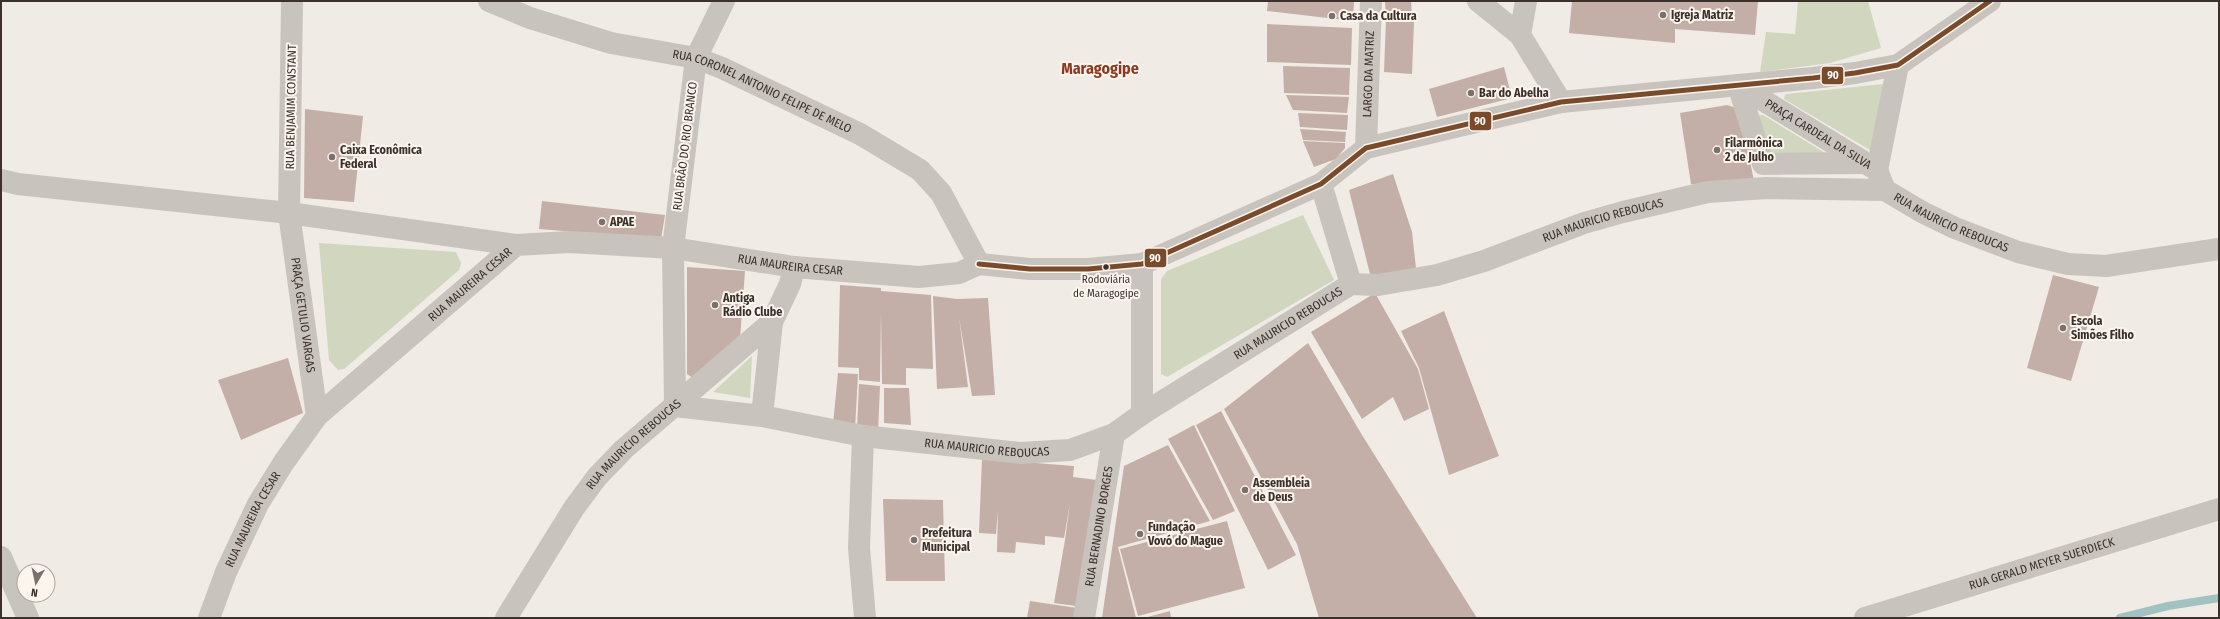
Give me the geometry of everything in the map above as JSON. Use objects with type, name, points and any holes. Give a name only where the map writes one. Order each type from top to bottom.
[{"type":"street","name":"RUA BENJAMIM CONSTANT","points":[[289,213],[292,1]]},
{"type":"street","name":"RUA CORONEL ANTONIO FELIPE DE MELO","points":[[489,1],[530,18],[611,43],[696,58],[757,84],[860,134],[920,170],[941,193],[979,264]]},
{"type":"street","name":"RUA BRÃO DO RIO BRANCO","points":[[675,406],[673,248],[696,58],[724,1]]},
{"type":"street","name":"LARGO DA MATRIZ","points":[[1366,148],[1371,1]]},
{"type":"street","points":[[1478,1],[1520,35],[1561,102]]},
{"type":"street","points":[[1520,35],[1526,1]]},
{"type":"street","points":[[979,264],[1030,269],[1088,269],[1142,264],[1321,184],[1366,148],[1561,102],[1855,73],[1898,65],[1990,1]]},
{"type":"street","name":"PRAÇA CARDEAL DA SILVA","points":[[1738,85],[1876,174],[1898,65]]},
{"type":"street","points":[[1738,85],[1763,164],[1876,174]]},
{"type":"street","name":"RUA MAURICIO REBOUCAS","points":[[506,618],[574,508],[597,477],[624,449],[675,406],[762,416],[862,436],[1020,453],[1070,450],[1114,434],[1142,414],[1351,284],[1378,285],[1437,275],[1484,261],[1584,223],[1708,192],[1766,188],[1876,174],[1922,212],[1955,228],[2018,252],[2068,264],[2106,266],[2219,249]]},
{"type":"street","points":[[1,180],[18,184],[289,213],[516,245]]},
{"type":"street","points":[[1321,184],[1351,284]]},
{"type":"street","name":"PRAÇA GETULIO VARGAS","points":[[289,213],[318,416]]},
{"type":"street","name":"RUA MAUREIRA CESAR","points":[[209,618],[226,572],[258,504],[284,462],[318,416],[516,245],[569,242],[673,248],[794,267],[920,277],[958,273],[979,264]]},
{"type":"street","points":[[1142,264],[1142,414]]},
{"type":"street","points":[[762,416],[772,322],[790,284],[794,267]]},
{"type":"street","points":[[675,406],[772,322]]},
{"type":"street","name":"RUA BERNADINO BORGES","points":[[1084,618],[1114,434]]},
{"type":"street","points":[[862,436],[859,548],[865,618]]},
{"type":"street","name":"RUA GERALD MEYER SUERDIECK","points":[[1865,618],[2219,509]]},
{"type":"street","points":[[1,558],[28,618]]},
{"type":"green space","points":[[1798,1],[1868,1],[1881,48],[1830,63],[1760,72],[1766,32],[1795,34]]},
{"type":"green space","points":[[1883,84],[1884,86],[1870,150],[1784,99],[1785,95],[1787,94]]},
{"type":"green space","points":[[1758,115],[1763,115],[1827,154],[1768,159]]},
{"type":"green space","points":[[1303,215],[1334,280],[1167,377],[1161,374],[1161,279],[1167,271]]},
{"type":"green space","points":[[319,243],[456,252],[461,263],[459,270],[344,369],[338,370],[329,360]]},
{"type":"green space","points":[[752,356],[750,398],[713,392]]},
{"type":"building","name":"Casa da Cultura","points":[[1268,1],[1354,1],[1353,21],[1267,11]]},
{"type":"building","points":[[1385,1],[1411,1],[1412,18],[1386,17]]},
{"type":"building","name":"Igreja Matriz","points":[[1572,1],[1758,1],[1755,35],[1675,29],[1675,43],[1569,33]]},
{"type":"building","points":[[1386,19],[1414,21],[1412,74],[1384,72]]},
{"type":"building","points":[[1267,24],[1352,28],[1351,65],[1267,62]]},
{"type":"building","points":[[1283,66],[1350,68],[1349,95],[1284,93]]},
{"type":"building","name":"Bar do Abelha","points":[[1504,67],[1512,98],[1437,117],[1429,89]]},
{"type":"building","points":[[1286,95],[1349,97],[1347,113],[1293,110]]},
{"type":"building","name":"Filarmônica 2 de Julho","points":[[1727,105],[1736,108],[1741,116],[1755,186],[1691,184],[1680,113]]},
{"type":"building","name":"Caixa Econômica Federal","points":[[305,109],[363,116],[354,202],[304,198]]},
{"type":"building","points":[[1298,113],[1348,115],[1347,130],[1300,127]]},
{"type":"building","points":[[1300,129],[1346,132],[1345,142],[1303,140]]},
{"type":"building","points":[[1303,141],[1345,143],[1345,148],[1336,159],[1314,167]]},
{"type":"building","points":[[1393,174],[1412,232],[1416,268],[1371,278],[1349,190]]},
{"type":"building","name":"APAE","points":[[542,201],[665,215],[661,239],[539,229]]},
{"type":"building","name":"Antiga Rádio Clube","points":[[687,267],[745,271],[740,339],[693,378],[687,374]]},
{"type":"building","name":"Escola Simões Filho","points":[[2053,275],[2099,287],[2071,381],[2027,368]]},
{"type":"building","points":[[840,285],[881,288],[881,291],[931,295],[933,369],[906,368],[906,385],[882,384],[881,312],[880,382],[859,380],[859,368],[838,367]]},
{"type":"building","points":[[1375,293],[1418,369],[1429,409],[1404,421],[1393,397],[1362,419],[1311,332]]},
{"type":"building","points":[[933,296],[957,299],[988,298],[995,395],[972,396],[959,317],[968,387],[937,389]]},
{"type":"building","points":[[1444,311],[1499,456],[1449,475],[1419,368],[1401,331]]},
{"type":"building","points":[[1308,343],[1362,435],[1477,618],[1319,618],[1297,544],[1224,409]]},
{"type":"building","points":[[288,358],[303,413],[241,440],[218,380]]},
{"type":"building","points":[[838,373],[858,374],[855,429],[833,425]]},
{"type":"building","points":[[859,384],[880,386],[878,433],[857,429]]},
{"type":"building","points":[[884,388],[909,388],[911,425],[884,423]]},
{"type":"building","name":"Assembleia de Deus","points":[[1221,411],[1296,555],[1268,570],[1196,425]]},
{"type":"building","points":[[1194,425],[1235,511],[1213,520],[1168,439]]},
{"type":"building","name":"Fundação Vovó do Mague","points":[[1168,445],[1210,521],[1118,547],[1136,618],[1102,618],[1124,466]]},
{"type":"building","points":[[982,459],[1074,466],[1073,477],[1097,480],[1076,606],[1054,603],[1070,503],[1064,538],[1045,536],[1045,545],[1016,542],[1015,553],[997,552],[998,511],[996,534],[979,533]]},
{"type":"building","name":"Prefeitura Municipal","points":[[883,499],[943,500],[945,581],[886,581]]},
{"type":"building","points":[[1227,521],[1245,588],[1138,616],[1120,549]]},
{"type":"building","points":[[1030,601],[1077,608],[1075,618],[1027,618]]},
{"type":"building","points":[[1170,611],[1171,618],[1144,618]]},
{"type":"waterway","points":[[2120,618],[2168,606],[2219,598]]},
{"type":"transit line","name":"90","points":[[979,264],[1030,269],[1088,269],[1142,264],[1321,184],[1366,148],[1561,102],[1813,78],[1855,73],[1898,65],[1990,1]]},
{"type":"place","name":"Igreja Matriz","points":[[1663,15]]},
{"type":"place","name":"Casa da Cultura","points":[[1332,16]]},
{"type":"place","name":"Bar do Abelha","points":[[1471,93]]},
{"type":"place","name":"Filarmônica 2 de Julho","points":[[1717,150]]},
{"type":"place","name":"Caixa Econômica Federal","points":[[332,157]]},
{"type":"place","name":"APAE","points":[[602,222]]},
{"type":"place","name":"Rodoviária de Maragogipe","points":[[1106,267]]},
{"type":"place","name":"Antiga Rádio Clube","points":[[715,305]]},
{"type":"place","name":"Escola Simões Filho","points":[[2063,328]]},
{"type":"place","name":"Assembleia de Deus","points":[[1245,490]]},
{"type":"place","name":"Fundação Vovó do Mague","points":[[1140,534]]},
{"type":"place","name":"Prefeitura Municipal","points":[[914,540]]},
{"type":"district","name":"Maragogipe","points":[[1100,68]]}]
